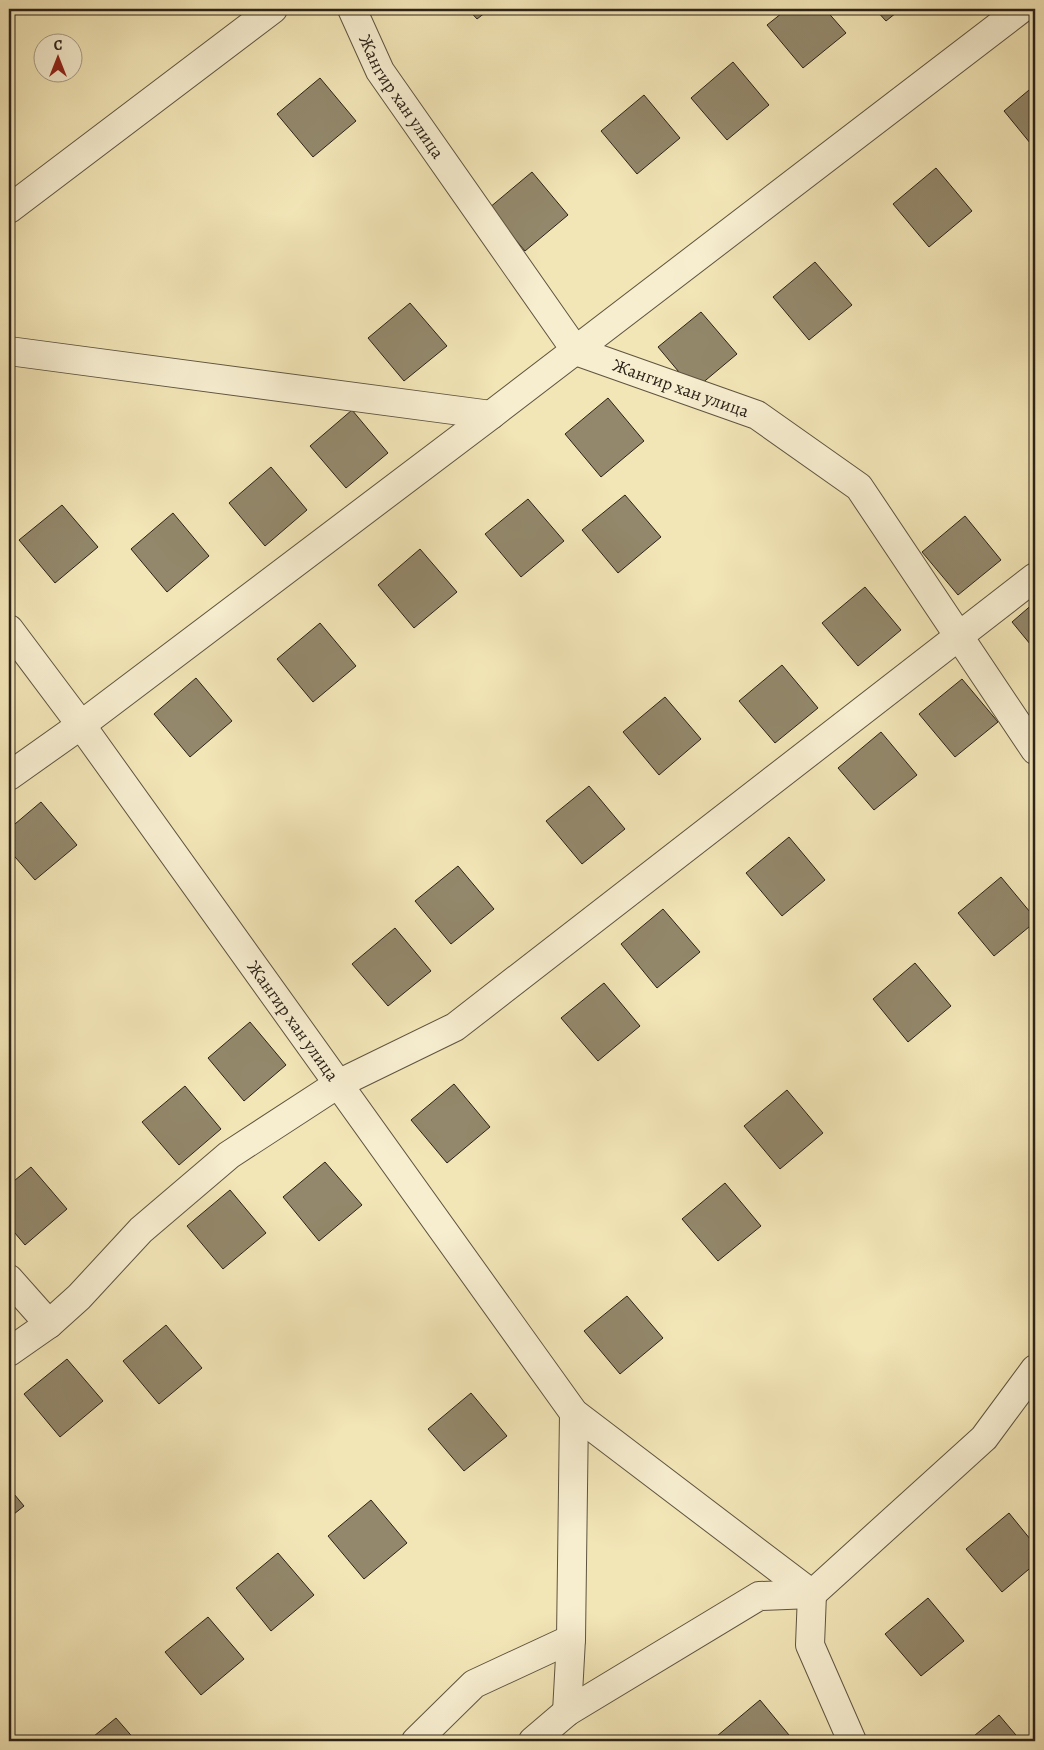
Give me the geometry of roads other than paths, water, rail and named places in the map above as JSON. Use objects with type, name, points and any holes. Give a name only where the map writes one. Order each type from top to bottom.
[{"type":"street","points":[[9,209],[274,9]]},
{"type":"street","name":"Жангир хан улица","points":[[352,9],[380,71],[576,352],[757,415],[858,487],[1035,750]]},
{"type":"street","points":[[9,776],[81,725],[576,352],[1021,9]]},
{"type":"street","points":[[9,351],[492,415]]},
{"type":"street","points":[[9,1352],[49,1324],[79,1297],[141,1230],[229,1155],[338,1084],[455,1027],[1035,577]]},
{"type":"street","name":"Жангир хан улица","points":[[9,629],[81,725],[574,1414],[812,1594]]},
{"type":"street","points":[[9,1278],[49,1324]]},
{"type":"street","points":[[533,1741],[567,1712],[759,1596],[812,1594],[984,1438],[1035,1369]]},
{"type":"street","points":[[567,1712],[571,1639],[574,1414]]},
{"type":"street","points":[[812,1594],[810,1645],[852,1741]]},
{"type":"street","points":[[416,1741],[474,1684],[571,1639]]}]
